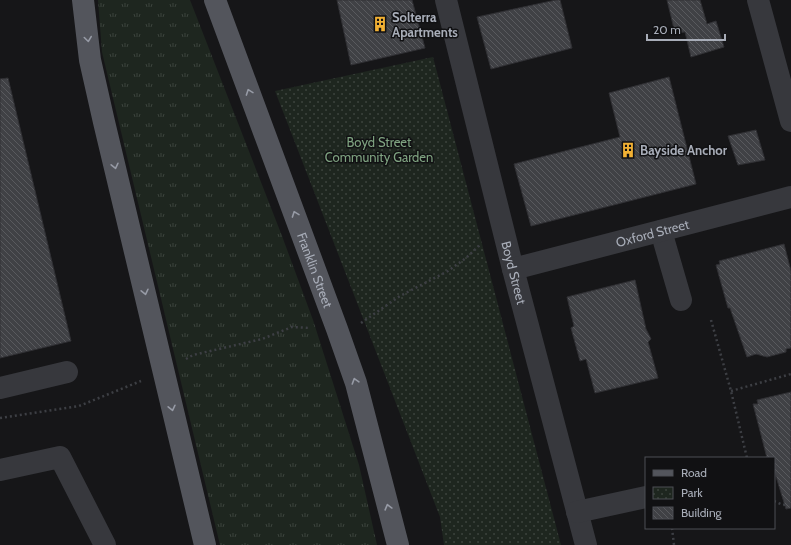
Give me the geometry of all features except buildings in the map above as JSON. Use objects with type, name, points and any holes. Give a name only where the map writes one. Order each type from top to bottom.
[{"type":"main road","points":[[83,0],[90,60],[205,545]]},
{"type":"main road","name":"Franklin Street","points":[[215,0],[356,383],[398,545]]},
{"type":"street","name":"Boyd Street","points":[[446,0],[513,269],[586,545]]},
{"type":"street","points":[[758,0],[791,121]]},
{"type":"street","name":"Oxford Street","points":[[513,269],[791,196]]},
{"type":"street","points":[[660,230],[680,300]]},
{"type":"street","points":[[0,388],[68,372]]},
{"type":"street","points":[[0,470],[60,457],[105,545]]},
{"type":"street","points":[[577,512],[645,497]]},
{"type":"path","points":[[0,418],[79,406],[142,381],[193,355],[262,339],[292,327],[337,329],[363,322],[400,296],[448,271],[466,258],[484,241]]},
{"type":"path","points":[[711,320],[731,391],[747,457]]},
{"type":"path","points":[[731,391],[791,374]]},
{"type":"path","points":[[775,501],[783,505],[791,502]]},
{"type":"path","points":[[672,529],[674,545]]},
{"type":"green space","points":[[98,0],[190,0],[282,236],[313,320],[359,465],[377,545],[220,545],[102,52]]},
{"type":"green space","name":"Boyd Street Community Garden","points":[[433,57],[561,545],[444,545],[440,517],[275,91]]},
{"type":"place","name":"Solterra Apartments","points":[[380,24]]},
{"type":"place","name":"Bayside Anchor","points":[[628,150]]}]
